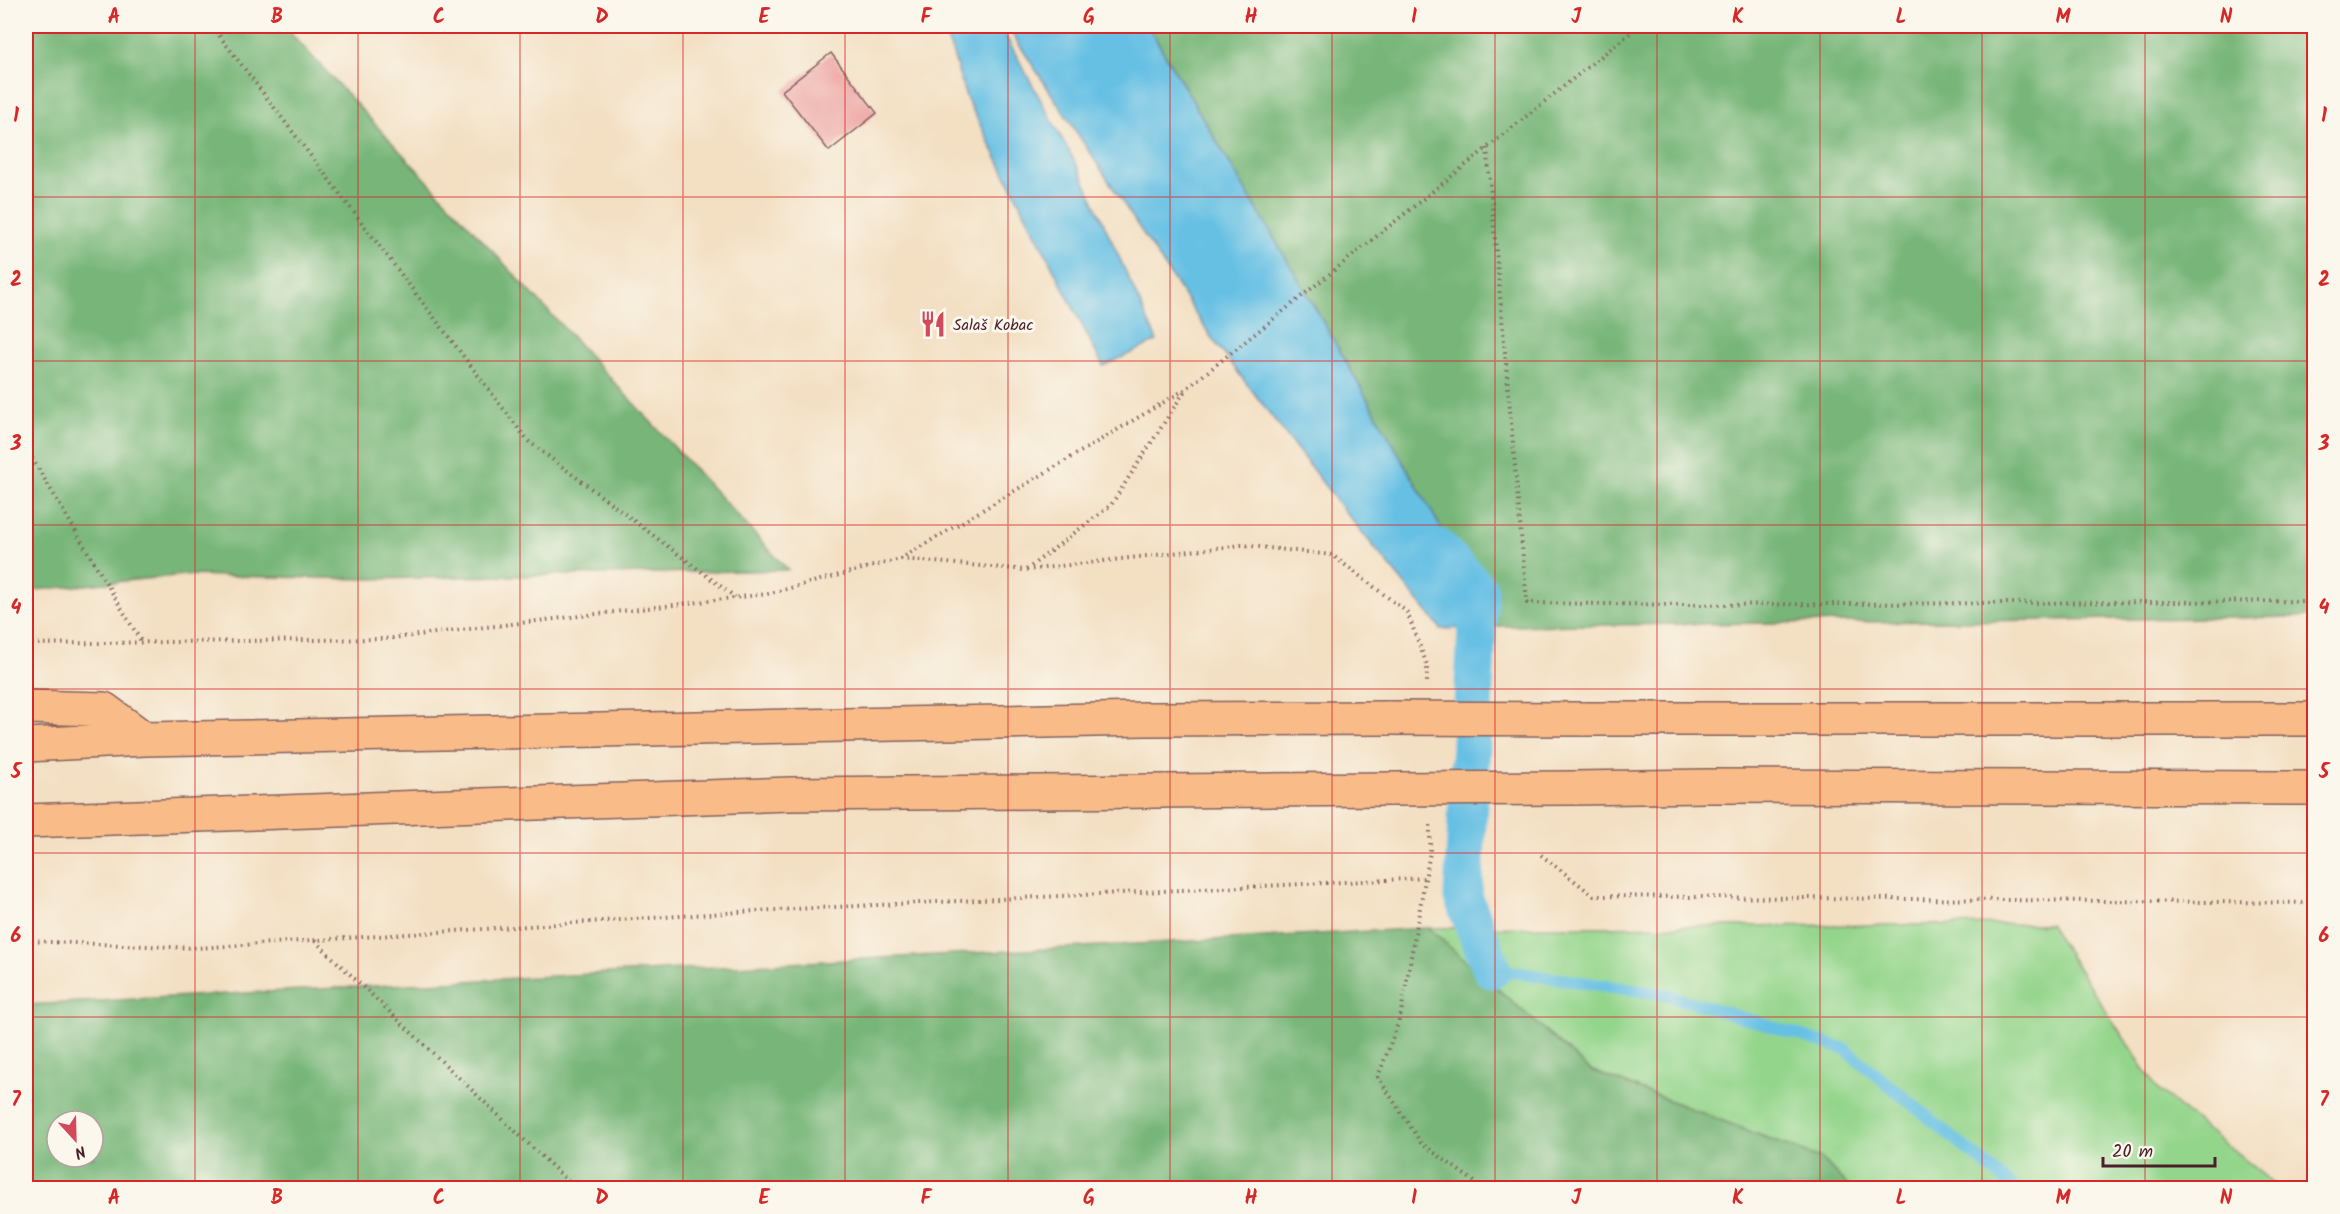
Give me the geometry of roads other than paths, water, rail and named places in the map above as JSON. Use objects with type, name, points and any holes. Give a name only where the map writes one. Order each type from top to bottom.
[{"type":"highway","points":[[26,707],[104,709],[145,739]]},
{"type":"highway","points":[[26,745],[145,739],[1145,719],[2314,719]]},
{"type":"highway","points":[[26,821],[790,794],[1575,788],[2314,788]]},
{"type":"water","points":[[941,26],[1000,26],[1081,173],[1157,341],[1103,366],[966,97],[952,51]]},
{"type":"water","points":[[1007,26],[1148,26],[1306,292],[1497,626],[1441,629],[1339,504],[1211,337]]},
{"type":"waterway","points":[[1437,547],[1479,591],[1463,897],[1492,969]]},
{"type":"waterway","points":[[1492,969],[1668,995],[1845,1049],[2014,1188]]},
{"type":"place","name":"Salaš Kobac","points":[[933,324]]}]
